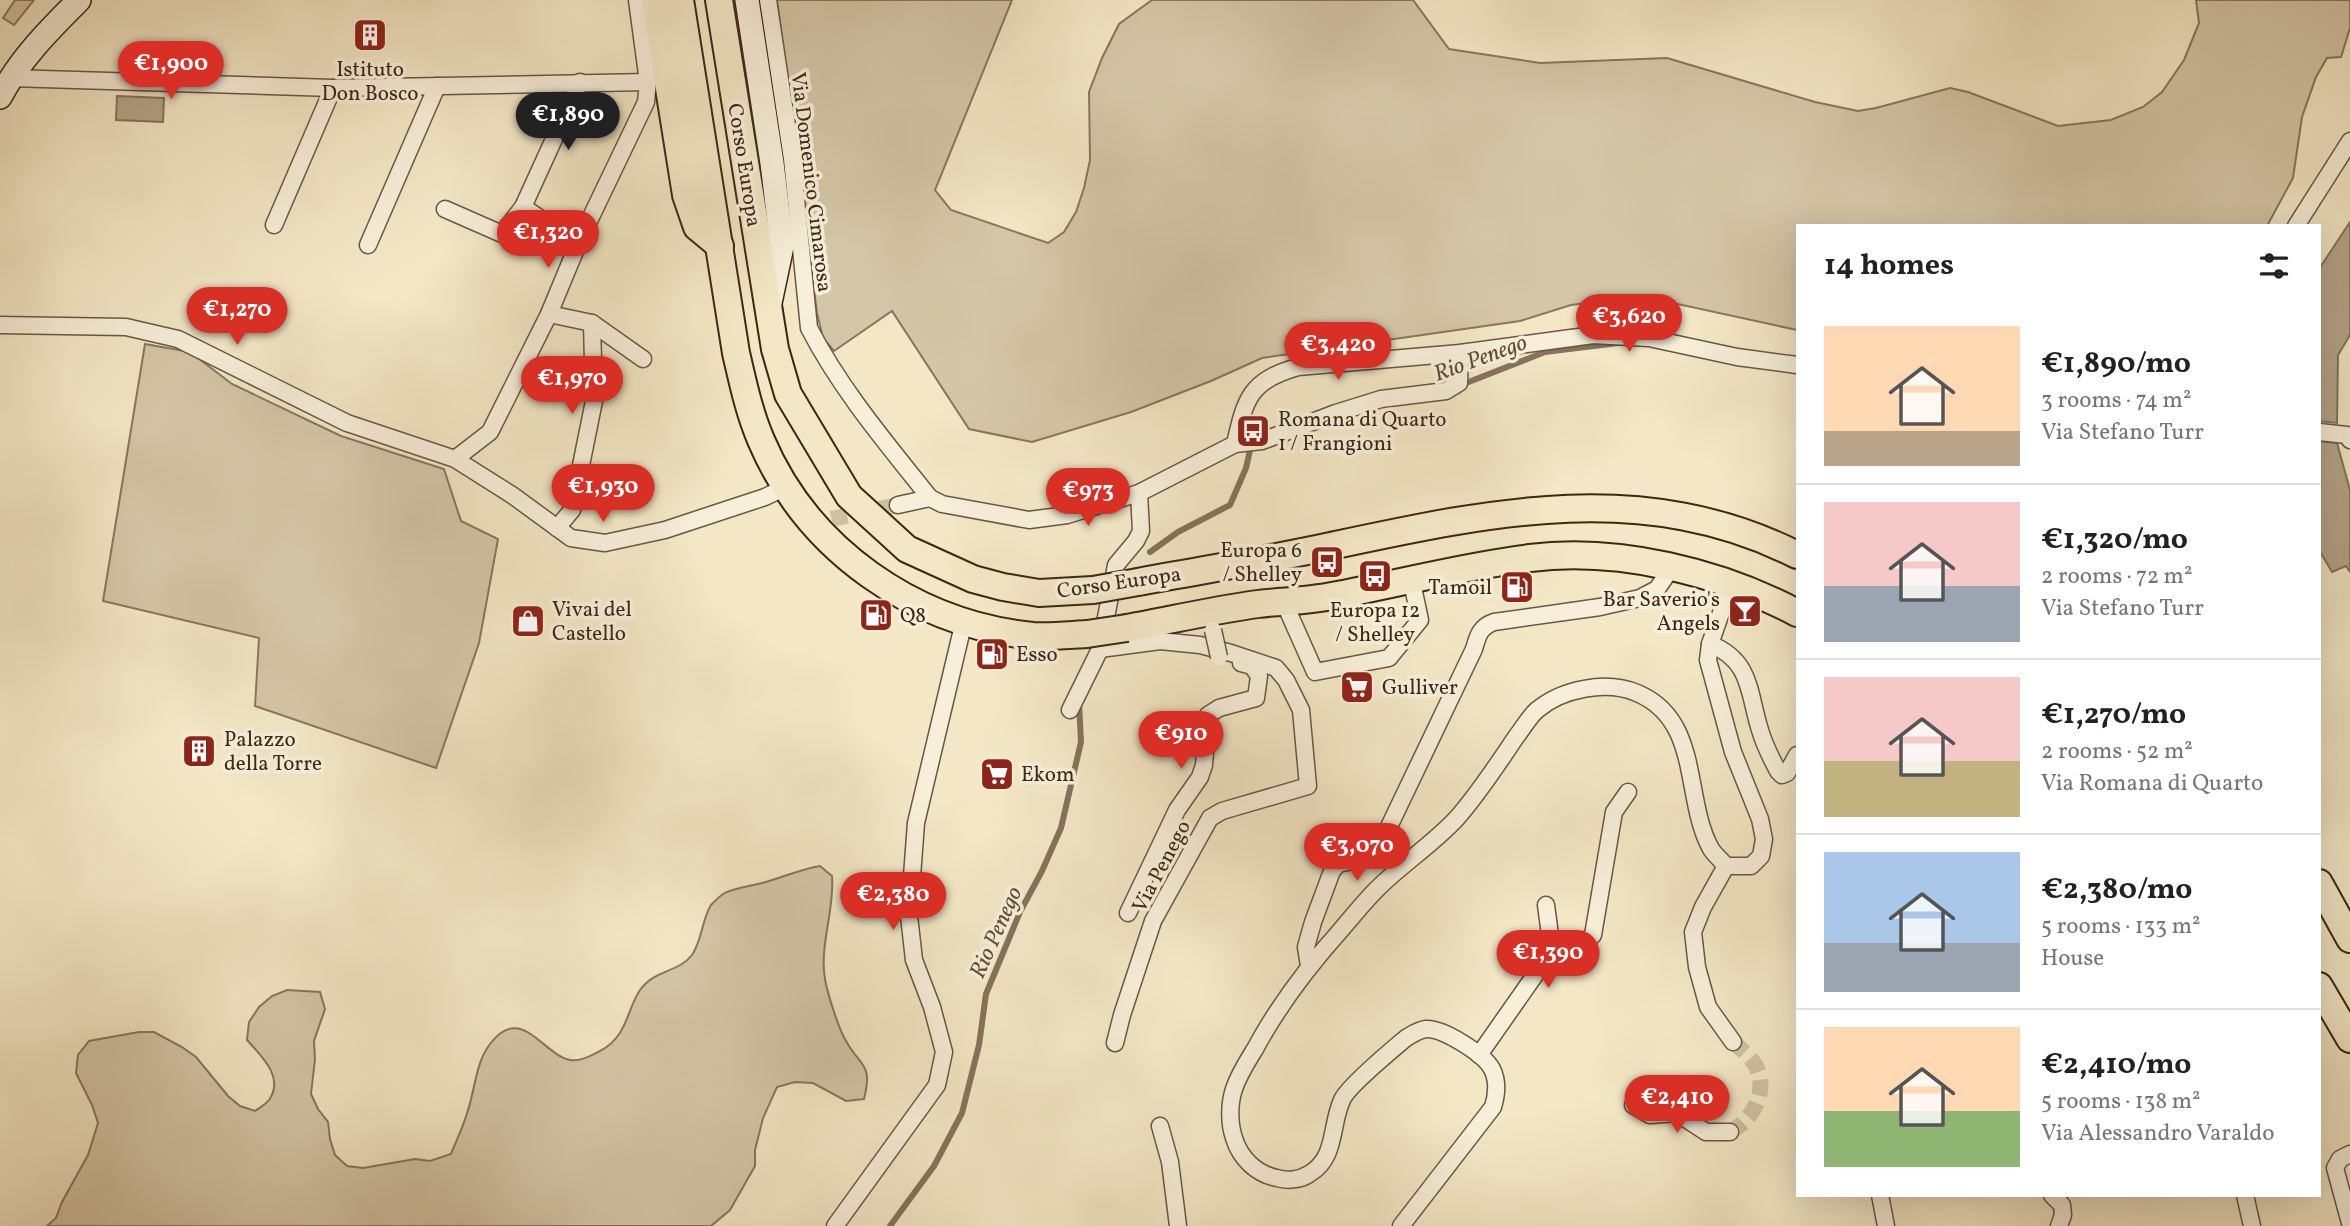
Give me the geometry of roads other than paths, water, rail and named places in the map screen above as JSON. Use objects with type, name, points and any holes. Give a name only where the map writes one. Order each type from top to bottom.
[{"type":"main road","points":[[655,0],[686,195],[698,227],[720,246]]},
{"type":"main road","name":"Corso Europa","points":[[680,0],[736,353],[748,404],[776,492],[864,571],[915,603],[999,631],[1093,641],[1127,628],[1211,621],[1283,600],[1329,597],[1411,578],[1558,556],[1608,558],[1675,568],[1733,585],[1796,612]]},
{"type":"main road","name":"Corso Europa","points":[[719,0],[775,349],[788,394],[849,496],[907,549],[973,579],[1003,587],[1039,593],[1093,590],[1466,520],[1570,507],[1658,512],[1725,527],[1796,555]]},
{"type":"main road","points":[[2321,887],[2350,939]]},
{"type":"main road","points":[[2321,989],[2350,1039]]},
{"type":"street","points":[[5,88],[40,39],[79,0]]},
{"type":"street","points":[[455,459],[490,432],[549,314],[578,244],[646,103],[648,82],[637,0]]},
{"type":"street","points":[[747,0],[769,139],[782,246],[769,306]]},
{"type":"street","name":"Via Domenico Cimarosa","points":[[768,0],[792,159],[809,328],[817,345],[865,416],[930,498]]},
{"type":"street","points":[[445,209],[502,234],[523,207],[580,82]]},
{"type":"street","points":[[5,88],[333,88],[648,82]]},
{"type":"street","points":[[368,246],[437,86]]},
{"type":"street","points":[[274,225],[333,88]]},
{"type":"street","points":[[2296,224],[2350,141]]},
{"type":"street","points":[[523,207],[578,244]]},
{"type":"street","points":[[549,314],[592,323],[643,359]]},
{"type":"street","points":[[557,528],[572,510],[594,401],[592,323]]},
{"type":"street","points":[[0,325],[126,327],[178,339],[347,423],[455,459],[512,495],[571,538],[606,543],[665,530],[776,492]]},
{"type":"street","points":[[1235,444],[1243,408],[1261,384],[1274,373],[1298,367],[1460,354],[1593,335],[1649,338],[1737,357],[1796,365]]},
{"type":"street","points":[[898,505],[930,498],[942,504],[1029,520],[1066,515],[1139,493],[1235,444],[1262,441],[1381,399],[1446,391],[1459,383],[1460,354]]},
{"type":"street","points":[[2321,432],[2348,437]]},
{"type":"street","points":[[1070,710],[1116,565],[1142,531],[1139,493]]},
{"type":"street","points":[[1309,966],[1306,947],[1332,871],[1338,864],[1375,856],[1474,649],[1478,634],[1485,625],[1640,598],[1657,589],[1675,568]]},
{"type":"street","points":[[1283,600],[1315,672],[1389,658],[1420,620],[1411,578]]},
{"type":"street","points":[[1401,1226],[1493,1107],[1496,1079],[1493,1070],[1479,1055],[1441,1032],[1418,1030],[1342,1098],[1330,1149],[1322,1164],[1305,1177],[1290,1180],[1275,1178],[1259,1171],[1238,1152],[1232,1133],[1231,1105],[1233,1091],[1241,1073],[1272,1018],[1309,966],[1376,890],[1454,821],[1481,790],[1535,712],[1573,691],[1595,687],[1637,693],[1667,714],[1676,727],[1687,755],[1703,830],[1712,850],[1726,866],[1751,866],[1761,856],[1764,839],[1760,819],[1733,752],[1708,660],[1710,644],[1733,585]]},
{"type":"street","points":[[835,1226],[937,1085],[944,1052],[932,1007],[914,960],[909,916],[916,823],[964,621]]},
{"type":"street","points":[[1128,913],[1177,810],[1200,777],[1204,765],[1208,715],[1219,708],[1251,701],[1257,694],[1259,676],[1252,666],[1219,657],[1211,621]]},
{"type":"street","name":"Via Penego","points":[[1093,641],[1160,641],[1200,645],[1276,668],[1286,680],[1301,709],[1308,786],[1222,811],[1210,818],[1153,921],[1115,1043]]},
{"type":"street","points":[[1710,644],[1728,652],[1746,674],[1761,733],[1782,775],[1787,773],[1796,757]]},
{"type":"street","points":[[1549,955],[1576,949],[1594,935],[1614,811],[1628,792]]},
{"type":"street","points":[[1726,866],[1703,907],[1693,932],[1697,967],[1708,1007],[1733,1042]]},
{"type":"street","points":[[1479,1055],[1549,955],[1550,935],[1546,905]]},
{"type":"street","points":[[1633,1105],[1650,1115],[1677,1113],[1706,1132],[1730,1132]]},
{"type":"street","points":[[1160,1126],[1170,1162],[1178,1226]]},
{"type":"street","points":[[2350,1154],[2340,1159],[2335,1168],[2350,1223]]},
{"type":"street","points":[[1880,1197],[1886,1226]]},
{"type":"street","points":[[2054,1197],[2062,1205],[2063,1215],[2059,1226]]},
{"type":"street","points":[[2245,1197],[2252,1226]]},
{"type":"waterway","name":"Rio Penego","points":[[1461,385],[1545,352],[1618,343]]},
{"type":"waterway","name":"Rio Penego","points":[[1150,552],[1178,532],[1230,505],[1253,445]]},
{"type":"waterway","name":"Rio Penego","points":[[890,1226],[934,1166],[962,1113],[979,1045],[986,994],[1020,912],[1061,828],[1081,742],[1079,703]]},
{"type":"tunnel","points":[[808,524],[898,505]]},
{"type":"tunnel","points":[[1730,1132],[1750,1114],[1759,1098],[1760,1089],[1756,1067],[1733,1042]]},
{"type":"place","name":"Istituto Don Bosco","points":[[370,35]]},
{"type":"place","name":"Romana di Quarto 1 / Frangioni","points":[[1253,431]]},
{"type":"place","name":"Europa 6 / Shelley","points":[[1327,562]]},
{"type":"place","name":"Europa 12 / Shelley","points":[[1375,576]]},
{"type":"place","name":"Tamoil","points":[[1517,587]]},
{"type":"place","name":"Bar Saverio's Angels","points":[[1745,611]]},
{"type":"place","name":"Q8","points":[[876,615]]},
{"type":"place","name":"Vivai del Castello","points":[[528,621]]},
{"type":"place","name":"Esso","points":[[992,654]]},
{"type":"place","name":"Gulliver","points":[[1357,687]]},
{"type":"place","name":"Palazzo della Torre","points":[[199,751]]},
{"type":"place","name":"Ekom","points":[[997,774]]}]
